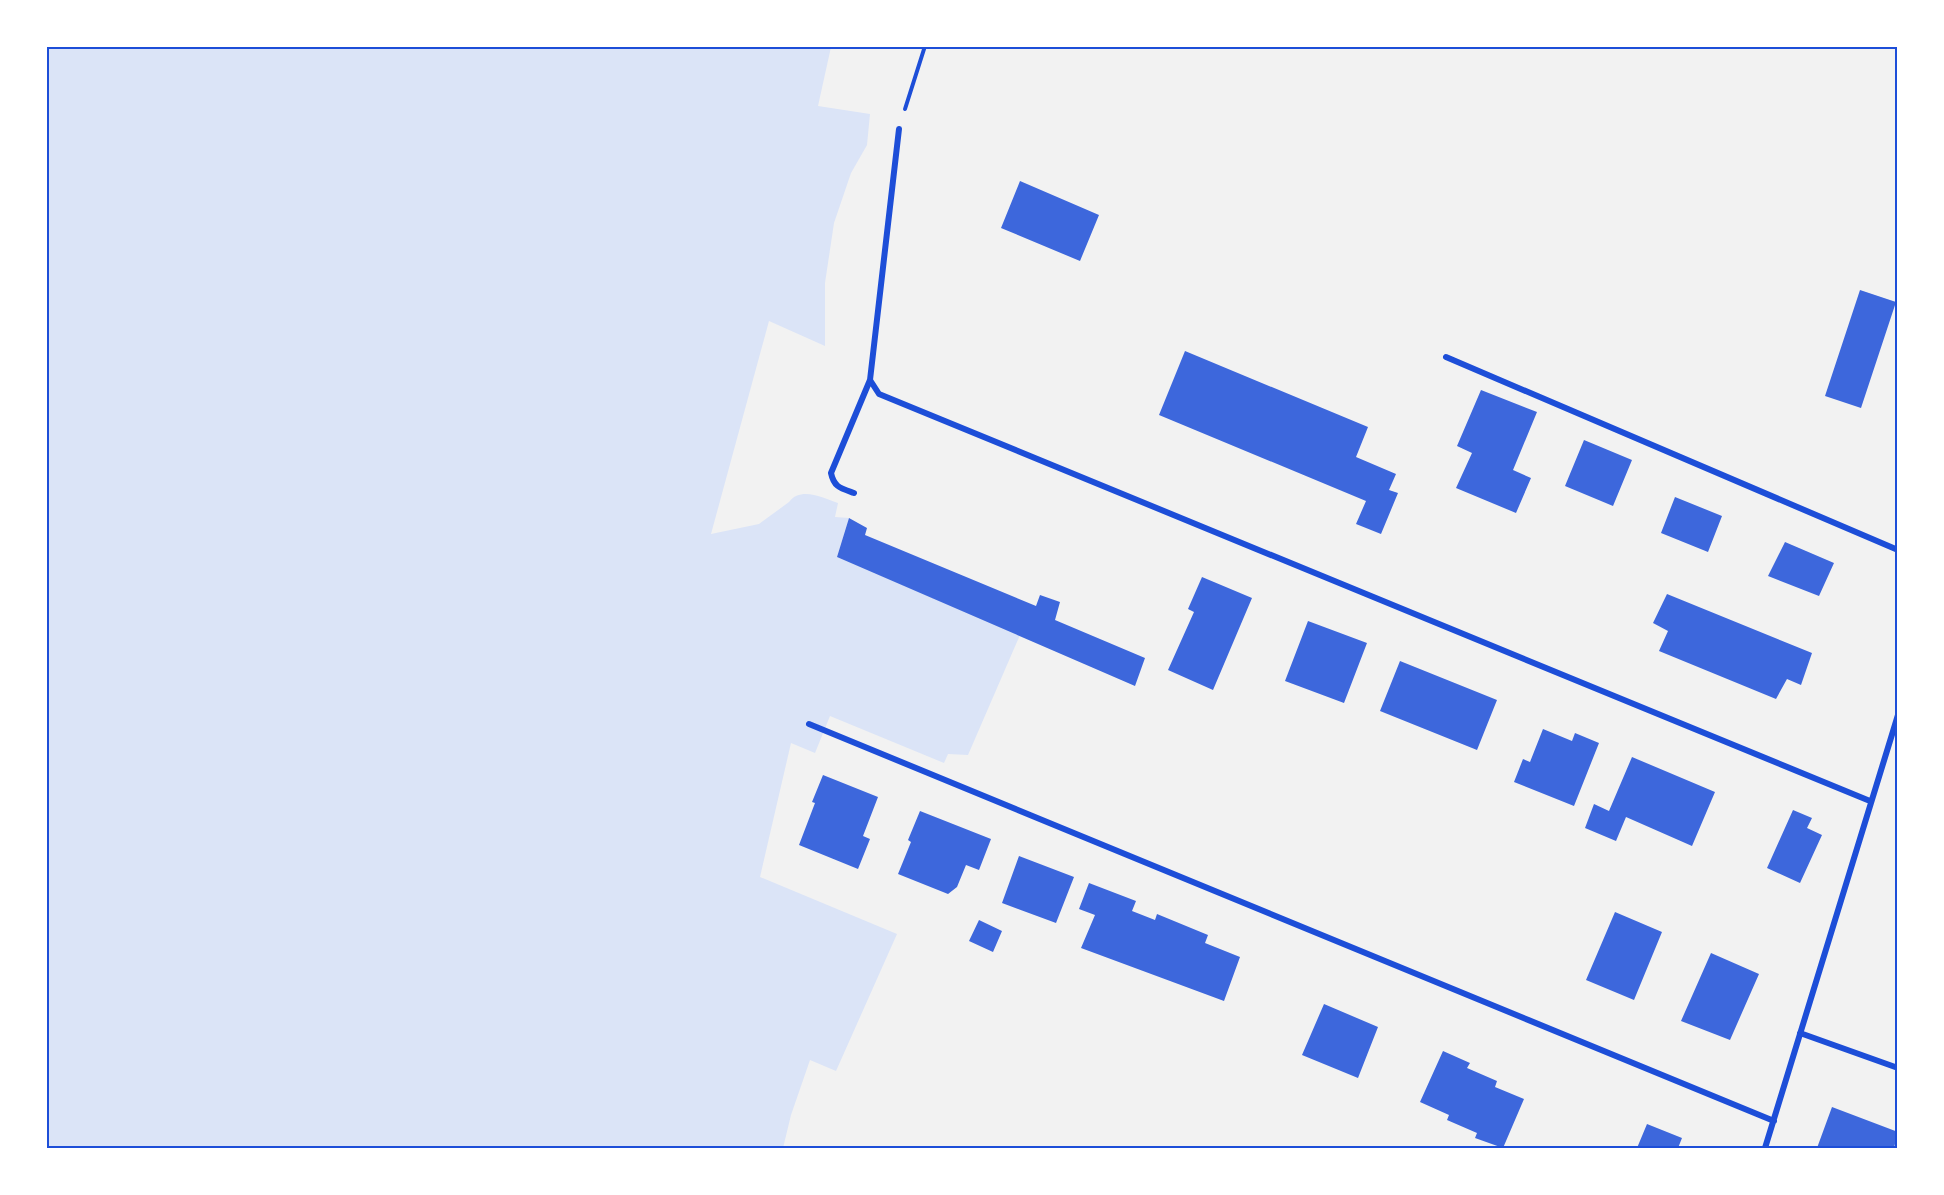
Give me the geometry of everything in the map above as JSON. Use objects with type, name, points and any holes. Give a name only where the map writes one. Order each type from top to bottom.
[{"type":"street","points":[[854,493],[836,485],[831,473],[870,380],[898,129]]},
{"type":"street","points":[[1446,357],[1898,550]]},
{"type":"street","points":[[870,380],[879,394],[1870,801]]},
{"type":"street","points":[[1765,1149],[1898,715]]},
{"type":"street","points":[[809,724],[1773,1121]]},
{"type":"street","points":[[1800,1033],[1898,1068]]},
{"type":"path","points":[[898,129],[925,46]]},
{"type":"shaded area","points":[[46,47],[831,47],[818,106],[870,114],[867,145],[851,173],[834,223],[825,283],[825,346],[769,321],[711,534],[759,524],[794,497],[806,494],[819,496],[838,503],[835,517],[849,518],[837,557],[1020,635],[968,755],[948,754],[944,763],[830,716],[815,753],[791,743],[760,877],[897,934],[836,1071],[810,1060],[791,1115],[783,1148],[47,1148]]},
{"type":"building","points":[[1020,181],[1099,215],[1080,261],[1001,228]]},
{"type":"building","points":[[1860,290],[1896,302],[1861,408],[1825,396]]},
{"type":"building","points":[[1185,351],[1368,427],[1356,457],[1396,474],[1389,490],[1398,493],[1381,534],[1356,524],[1366,501],[1159,415]]},
{"type":"building","points":[[1481,390],[1537,412],[1513,470],[1531,478],[1516,513],[1456,488],[1472,453],[1457,446]]},
{"type":"building","points":[[1584,440],[1632,460],[1613,506],[1565,486]]},
{"type":"building","points":[[1675,497],[1722,516],[1708,552],[1661,533]]},
{"type":"building","points":[[849,518],[867,528],[865,535],[1036,606],[1040,595],[1060,602],[1055,620],[1145,658],[1135,686],[837,557]]},
{"type":"building","points":[[1785,542],[1834,563],[1819,596],[1768,576]]},
{"type":"building","points":[[1202,577],[1252,598],[1213,690],[1168,670],[1194,612],[1188,609]]},
{"type":"building","points":[[1667,594],[1812,653],[1801,685],[1787,679],[1776,699],[1659,651],[1668,631],[1653,623]]},
{"type":"building","points":[[1308,621],[1367,643],[1344,703],[1285,681]]},
{"type":"building","points":[[1400,661],[1497,700],[1477,750],[1380,711]]},
{"type":"building","points":[[1543,729],[1572,741],[1575,733],[1599,743],[1574,806],[1514,782],[1523,759],[1530,762]]},
{"type":"building","points":[[1632,757],[1715,792],[1692,846],[1626,817],[1616,841],[1585,828],[1594,804],[1609,811]]},
{"type":"building","points":[[823,775],[878,797],[863,836],[870,839],[858,869],[799,845]]},
{"type":"building","points":[[1793,810],[1812,818],[1807,828],[1822,835],[1800,883],[1767,868]]},
{"type":"building","points":[[920,811],[991,839],[979,870],[966,865],[957,887],[948,894],[898,874]]},
{"type":"building","points":[[1019,856],[1074,877],[1056,923],[1002,903]]},
{"type":"building","points":[[1089,883],[1136,901],[1132,911],[1155,920],[1157,914],[1208,935],[1205,943],[1240,957],[1224,1001],[1081,948],[1095,915],[1079,909]]},
{"type":"building","points":[[1615,912],[1662,932],[1634,1000],[1586,980]]},
{"type":"building","points":[[979,920],[1002,931],[993,952],[969,941]]},
{"type":"building","points":[[1711,953],[1759,974],[1730,1040],[1681,1021]]},
{"type":"building","points":[[1324,1004],[1378,1027],[1358,1078],[1302,1055]]},
{"type":"building","points":[[1443,1051],[1470,1063],[1467,1068],[1497,1081],[1495,1087],[1524,1099],[1503,1148],[1475,1138],[1477,1133],[1447,1120],[1449,1115],[1420,1102]]},
{"type":"building","points":[[1832,1107],[1898,1132],[1894,1148],[1817,1148]]},
{"type":"building","points":[[1647,1124],[1682,1138],[1678,1148],[1637,1148]]}]
